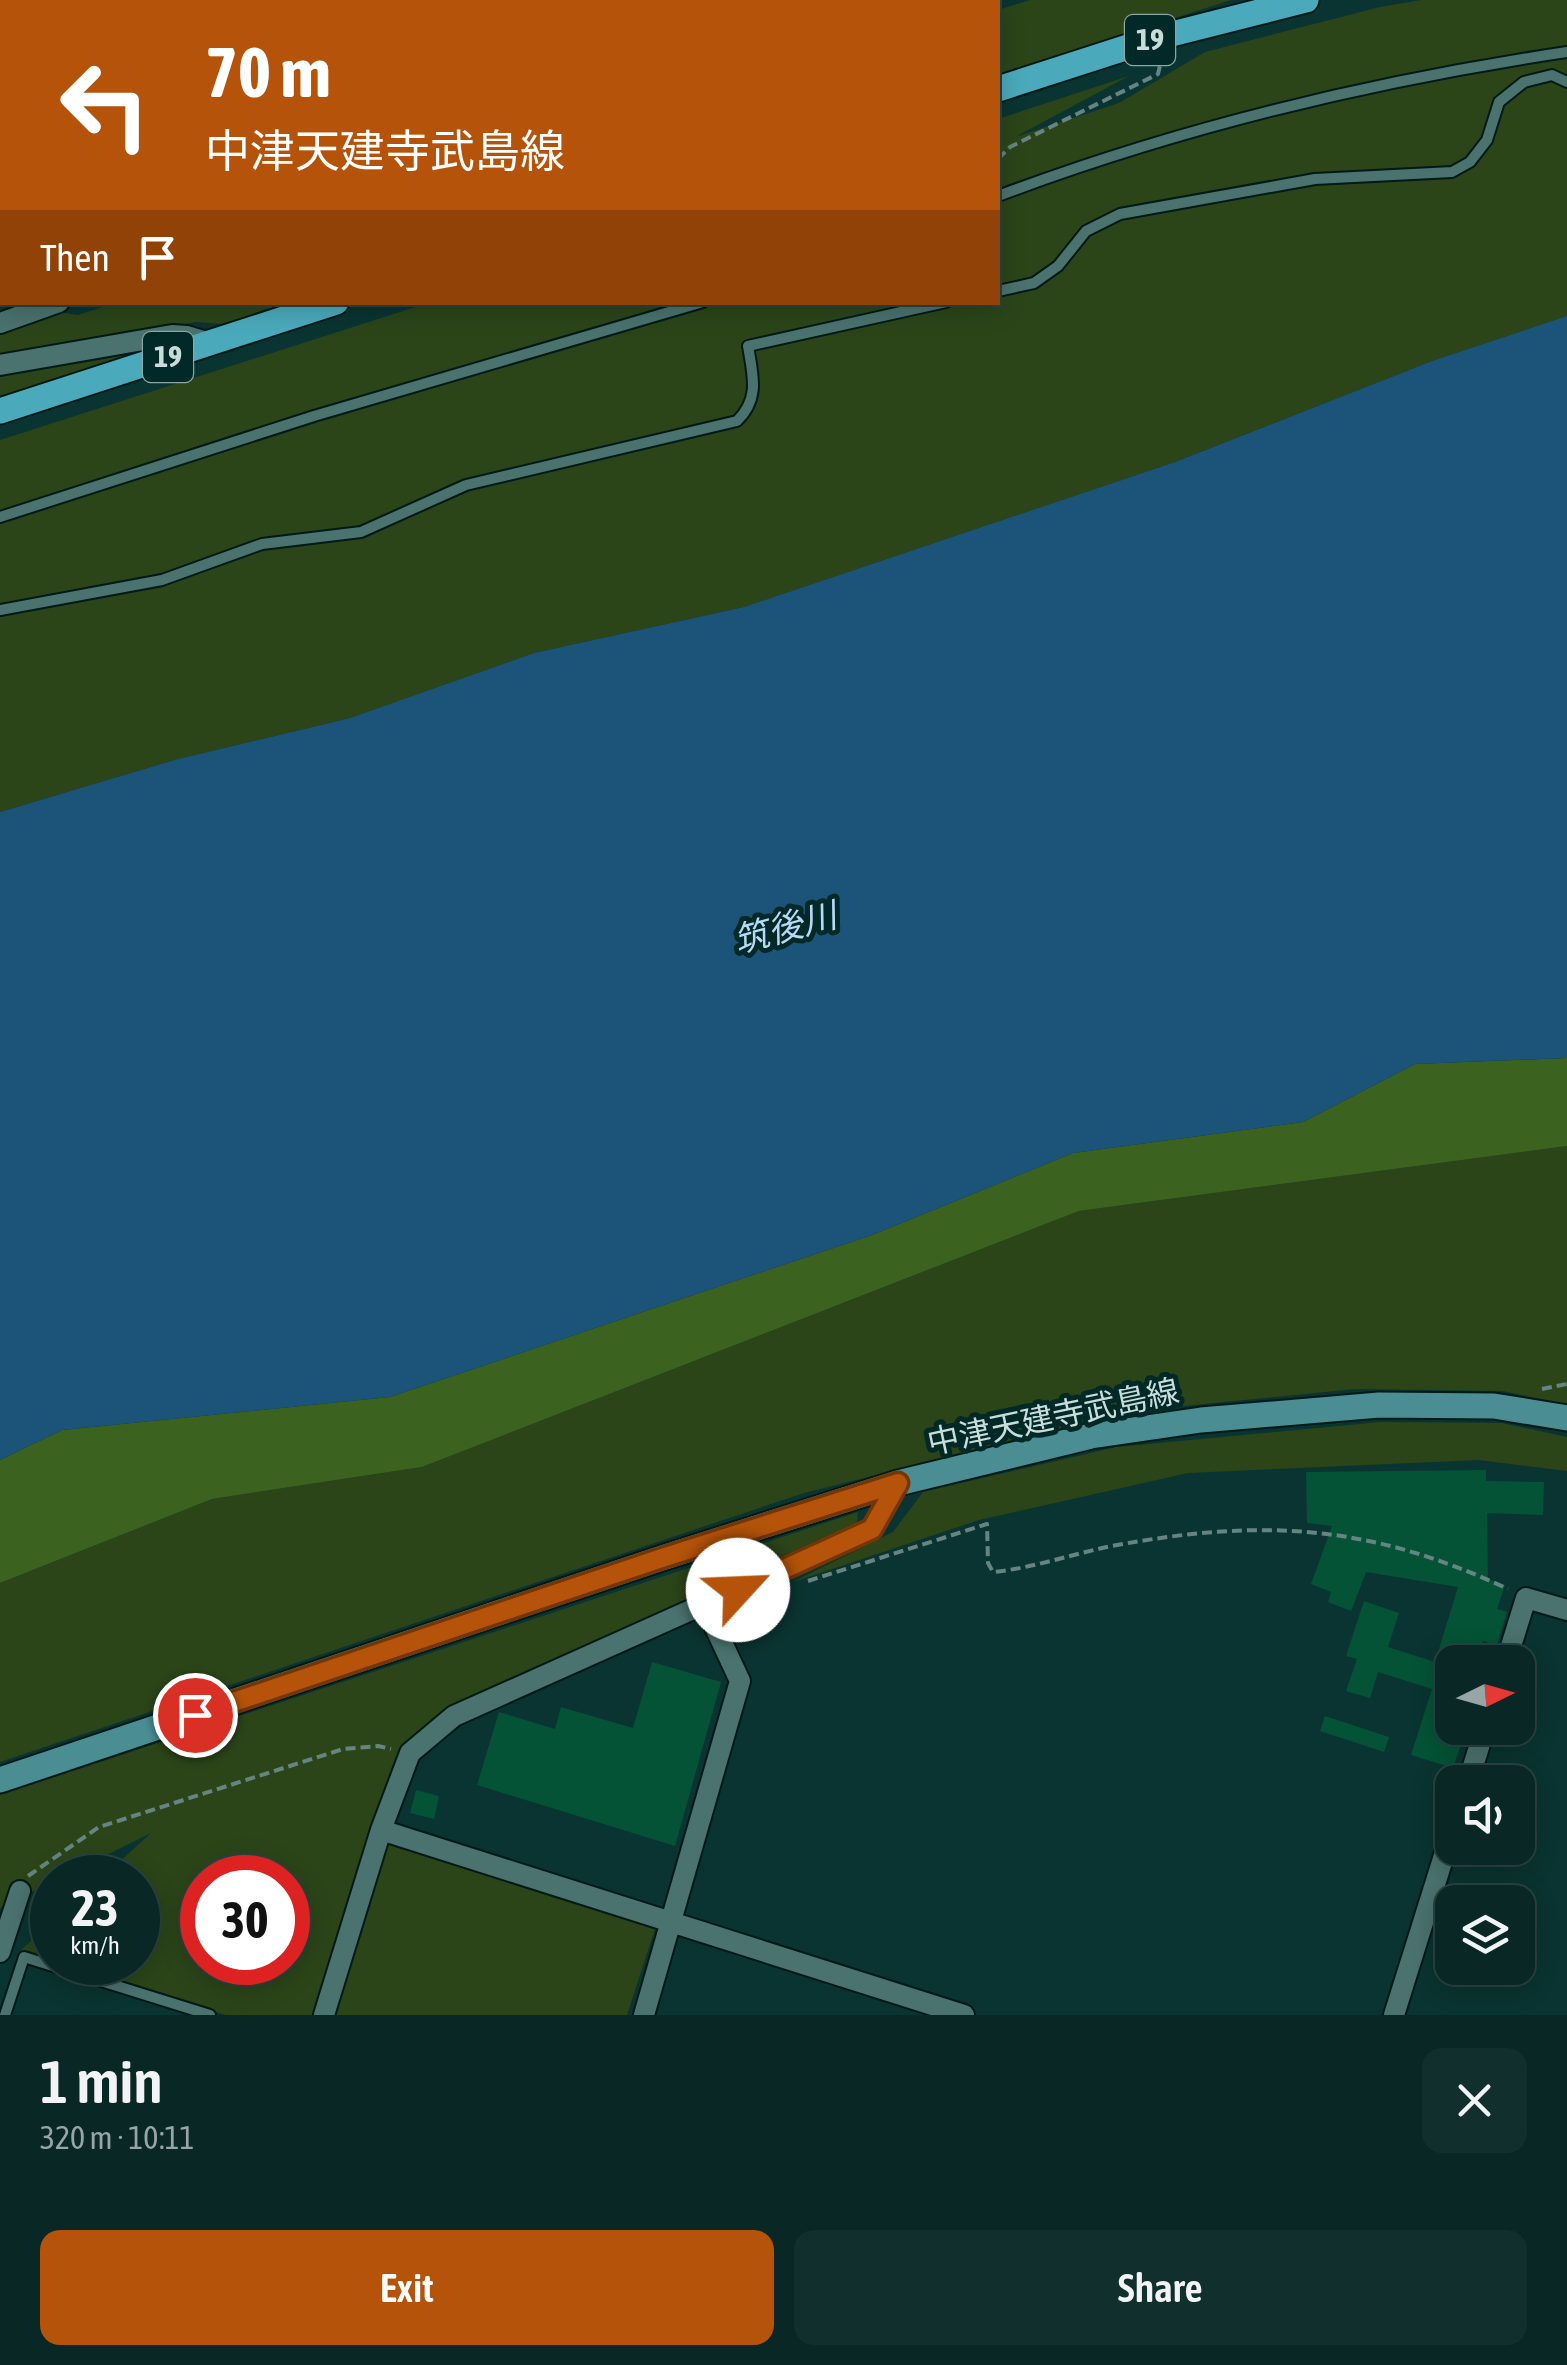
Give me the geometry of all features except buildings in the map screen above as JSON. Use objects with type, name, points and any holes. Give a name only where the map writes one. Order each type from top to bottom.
[{"type":"main road","name":"19","points":[[1000,88],[1156,38],[1306,0]]},
{"type":"main road","name":"19","points":[[0,411],[327,305]]},
{"type":"main road","name":"中津天建寺武島線","points":[[0,1780],[898,1483],[1091,1436],[1202,1420],[1379,1405],[1494,1406],[1567,1418]]},
{"type":"street","points":[[0,324],[52,305]]},
{"type":"street","points":[[0,366],[172,335],[210,343]]},
{"type":"street","points":[[324,2015],[381,1830],[410,1753],[454,1716],[872,1529],[898,1483]]},
{"type":"street","points":[[1511,1645],[1526,1598],[1567,1610]]},
{"type":"street","points":[[644,2015],[740,1681],[705,1606]]},
{"type":"street","points":[[381,1830],[964,2015]]},
{"type":"street","points":[[1394,2015],[1441,1865]]},
{"type":"street","points":[[0,1952],[20,1891]]},
{"type":"lane","points":[[1000,195],[1092,161],[1261,112],[1484,64],[1567,52]]},
{"type":"lane","points":[[1000,291],[1034,283],[1058,266],[1086,231],[1120,214],[1315,179],[1452,172],[1470,162],[1486,140],[1499,102],[1524,82],[1552,75],[1567,82]]},
{"type":"lane","points":[[0,517],[314,416],[693,305]]},
{"type":"lane","points":[[0,610],[162,580],[262,544],[361,532],[466,486],[737,421],[748,410],[755,392],[748,346],[932,305]]},
{"type":"lane","points":[[5,2015],[24,1957],[210,2015]]},
{"type":"path","points":[[1000,157],[1010,147],[1158,74],[1162,59],[1156,38]]},
{"type":"path","points":[[807,1582],[987,1524],[988,1563],[993,1572],[1189,1533],[1260,1528],[1311,1530],[1376,1542],[1450,1562],[1526,1598]]},
{"type":"path","points":[[20,1891],[24,1878],[98,1827],[343,1749],[378,1746],[410,1753]]},
{"type":"green space","points":[[1030,0],[1231,0],[1000,74],[1000,9]]},
{"type":"green space","points":[[1421,0],[1567,0],[1567,316],[1432,361],[1175,462],[744,607],[534,653],[350,718],[178,759],[0,812],[0,440],[422,305],[1000,305],[1000,118],[1129,76],[1015,137],[1119,103],[1205,52]]},
{"type":"green space","points":[[109,305],[285,305],[223,324],[196,322],[0,357],[0,330],[58,312],[78,315]]},
{"type":"green space","points":[[153,347],[0,396],[0,373]]},
{"type":"green space","points":[[1567,1058],[1567,1146],[1079,1211],[422,1467],[212,1499],[0,1583],[0,1460],[62,1430],[390,1397],[872,1235],[1073,1153],[1303,1122],[1415,1064]]},
{"type":"green space","points":[[1567,1146],[1567,1405],[1503,1391],[1355,1389],[1134,1411],[804,1493],[0,1762],[0,1583],[212,1499],[422,1467],[1079,1211]]},
{"type":"green space","points":[[1380,1422],[1502,1423],[1567,1437],[1567,1471],[1479,1460],[1188,1473],[979,1520],[793,1582],[893,1532],[923,1492],[1116,1447]]},
{"type":"green space","points":[[858,1512],[856,1532],[452,1707],[399,1755],[375,1829],[655,1929],[627,2015],[226,2015],[129,1985],[160,1985],[160,1855],[127,1855],[151,1833],[106,1855],[30,1855],[30,1893],[0,1908],[0,1795]]},
{"type":"water","name":"筑後川","points":[[1567,316],[1567,1058],[1415,1064],[1303,1122],[1073,1153],[872,1235],[390,1397],[62,1430],[0,1460],[0,812],[178,759],[350,718],[534,653],[744,607],[1175,462],[1432,361]]},
{"type":"route","points":[[195,1715],[898,1483],[872,1529],[738,1590]]}]
